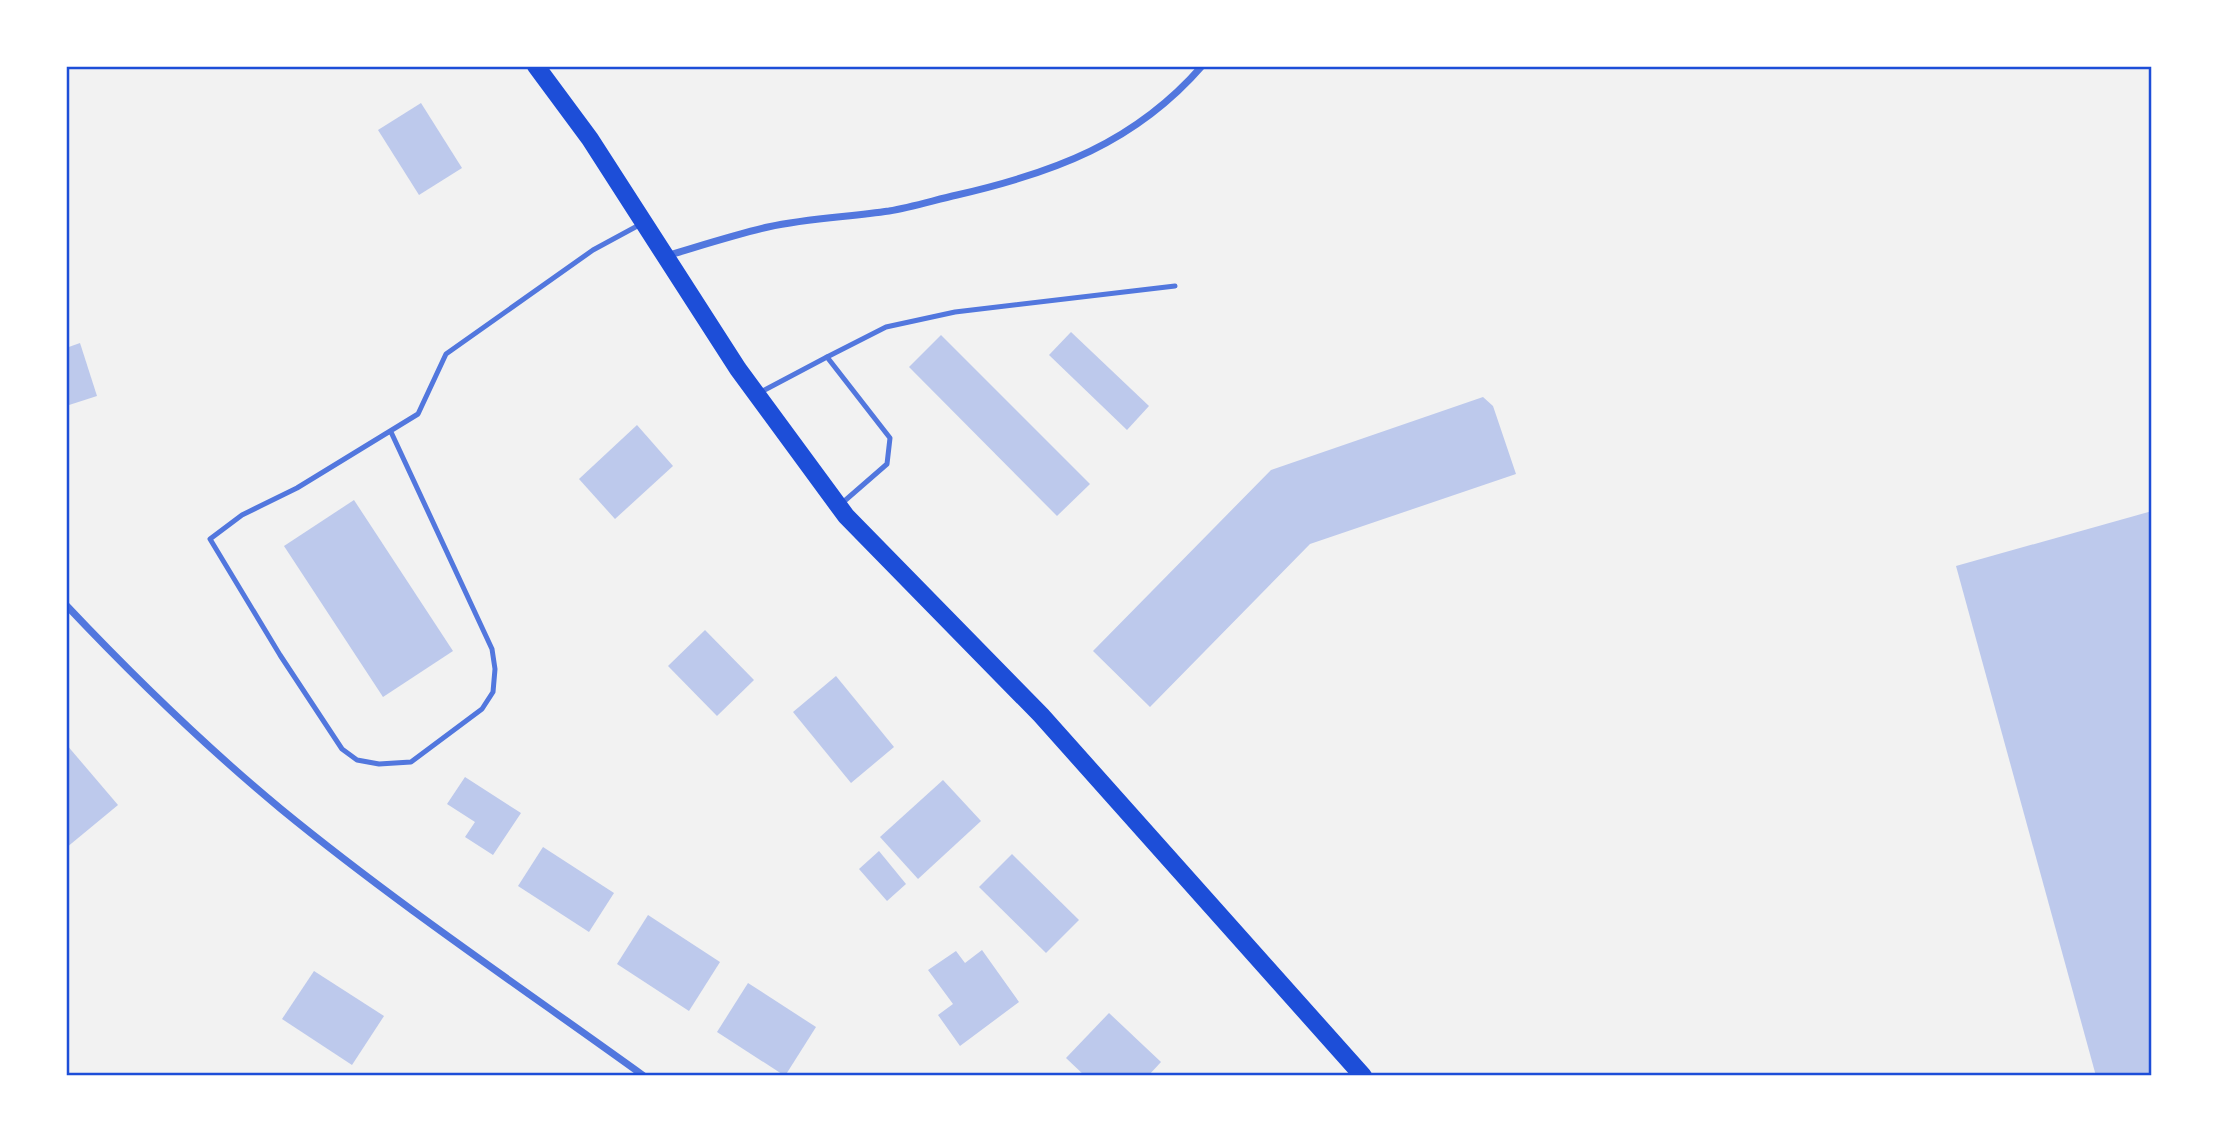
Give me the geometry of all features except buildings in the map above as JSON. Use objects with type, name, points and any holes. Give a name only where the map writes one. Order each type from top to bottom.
[{"type":"main road","points":[[536,66],[590,139],[757,394],[839,506],[979,654],[1041,715],[1363,1076]]},
{"type":"street","points":[[665,256],[770,227],[892,210],[1013,182],[1052,169],[1125,132],[1159,108],[1202,66]]},
{"type":"street","points":[[66,605],[127,669],[193,732],[281,809],[367,876],[644,1076]]},
{"type":"lane","points":[[391,432],[476,611],[492,649],[495,669],[493,692],[482,709],[411,762],[379,764],[356,760],[342,749],[279,655],[211,539],[242,515],[297,488],[418,414],[446,354],[593,250],[644,223]]},
{"type":"lane","points":[[757,394],[886,327],[956,312],[1175,286]]},
{"type":"lane","points":[[827,357],[890,438],[887,464],[839,506]]}]
